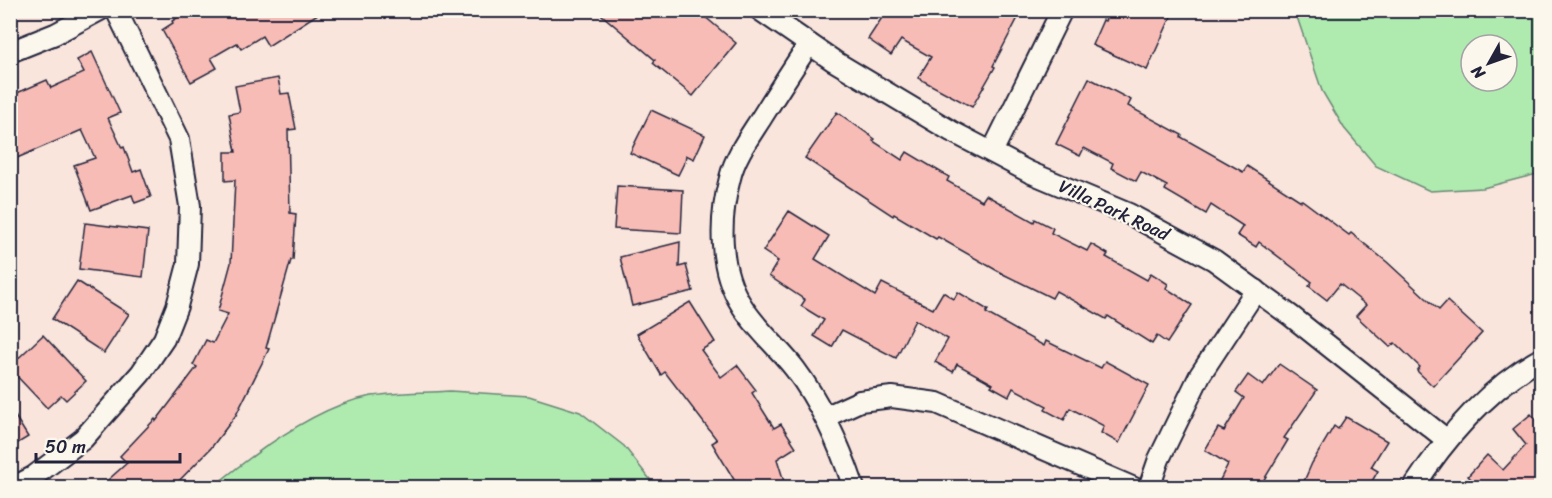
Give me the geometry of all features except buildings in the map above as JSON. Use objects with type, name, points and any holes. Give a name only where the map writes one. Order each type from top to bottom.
[{"type":"street","points":[[10,52],[55,34],[100,10]]},
{"type":"street","points":[[12,488],[33,477],[82,439],[141,373],[165,339],[188,264],[190,206],[179,140],[116,10]]},
{"type":"street","name":"Villa Park Road","points":[[760,10],[844,67],[992,152],[1029,172],[1129,214],[1214,260],[1291,316],[1447,440]]},
{"type":"street","points":[[992,152],[1062,10]]},
{"type":"street","points":[[809,44],[744,146],[730,177],[722,243],[728,277],[742,307],[795,369],[825,417],[842,450],[854,488]]},
{"type":"street","points":[[1149,488],[1159,459],[1200,375],[1256,290]]},
{"type":"street","points":[[1413,488],[1447,440],[1488,397],[1527,366],[1542,358]]},
{"type":"street","points":[[825,417],[860,401],[892,397],[937,403],[1134,488]]},
{"type":"green space","points":[[1295,11],[1541,11],[1541,173],[1483,188],[1430,191],[1376,166],[1344,128],[1322,91]]},
{"type":"green space","points":[[450,391],[529,396],[580,412],[624,446],[656,487],[213,487],[286,433],[347,402],[388,394]]}]
